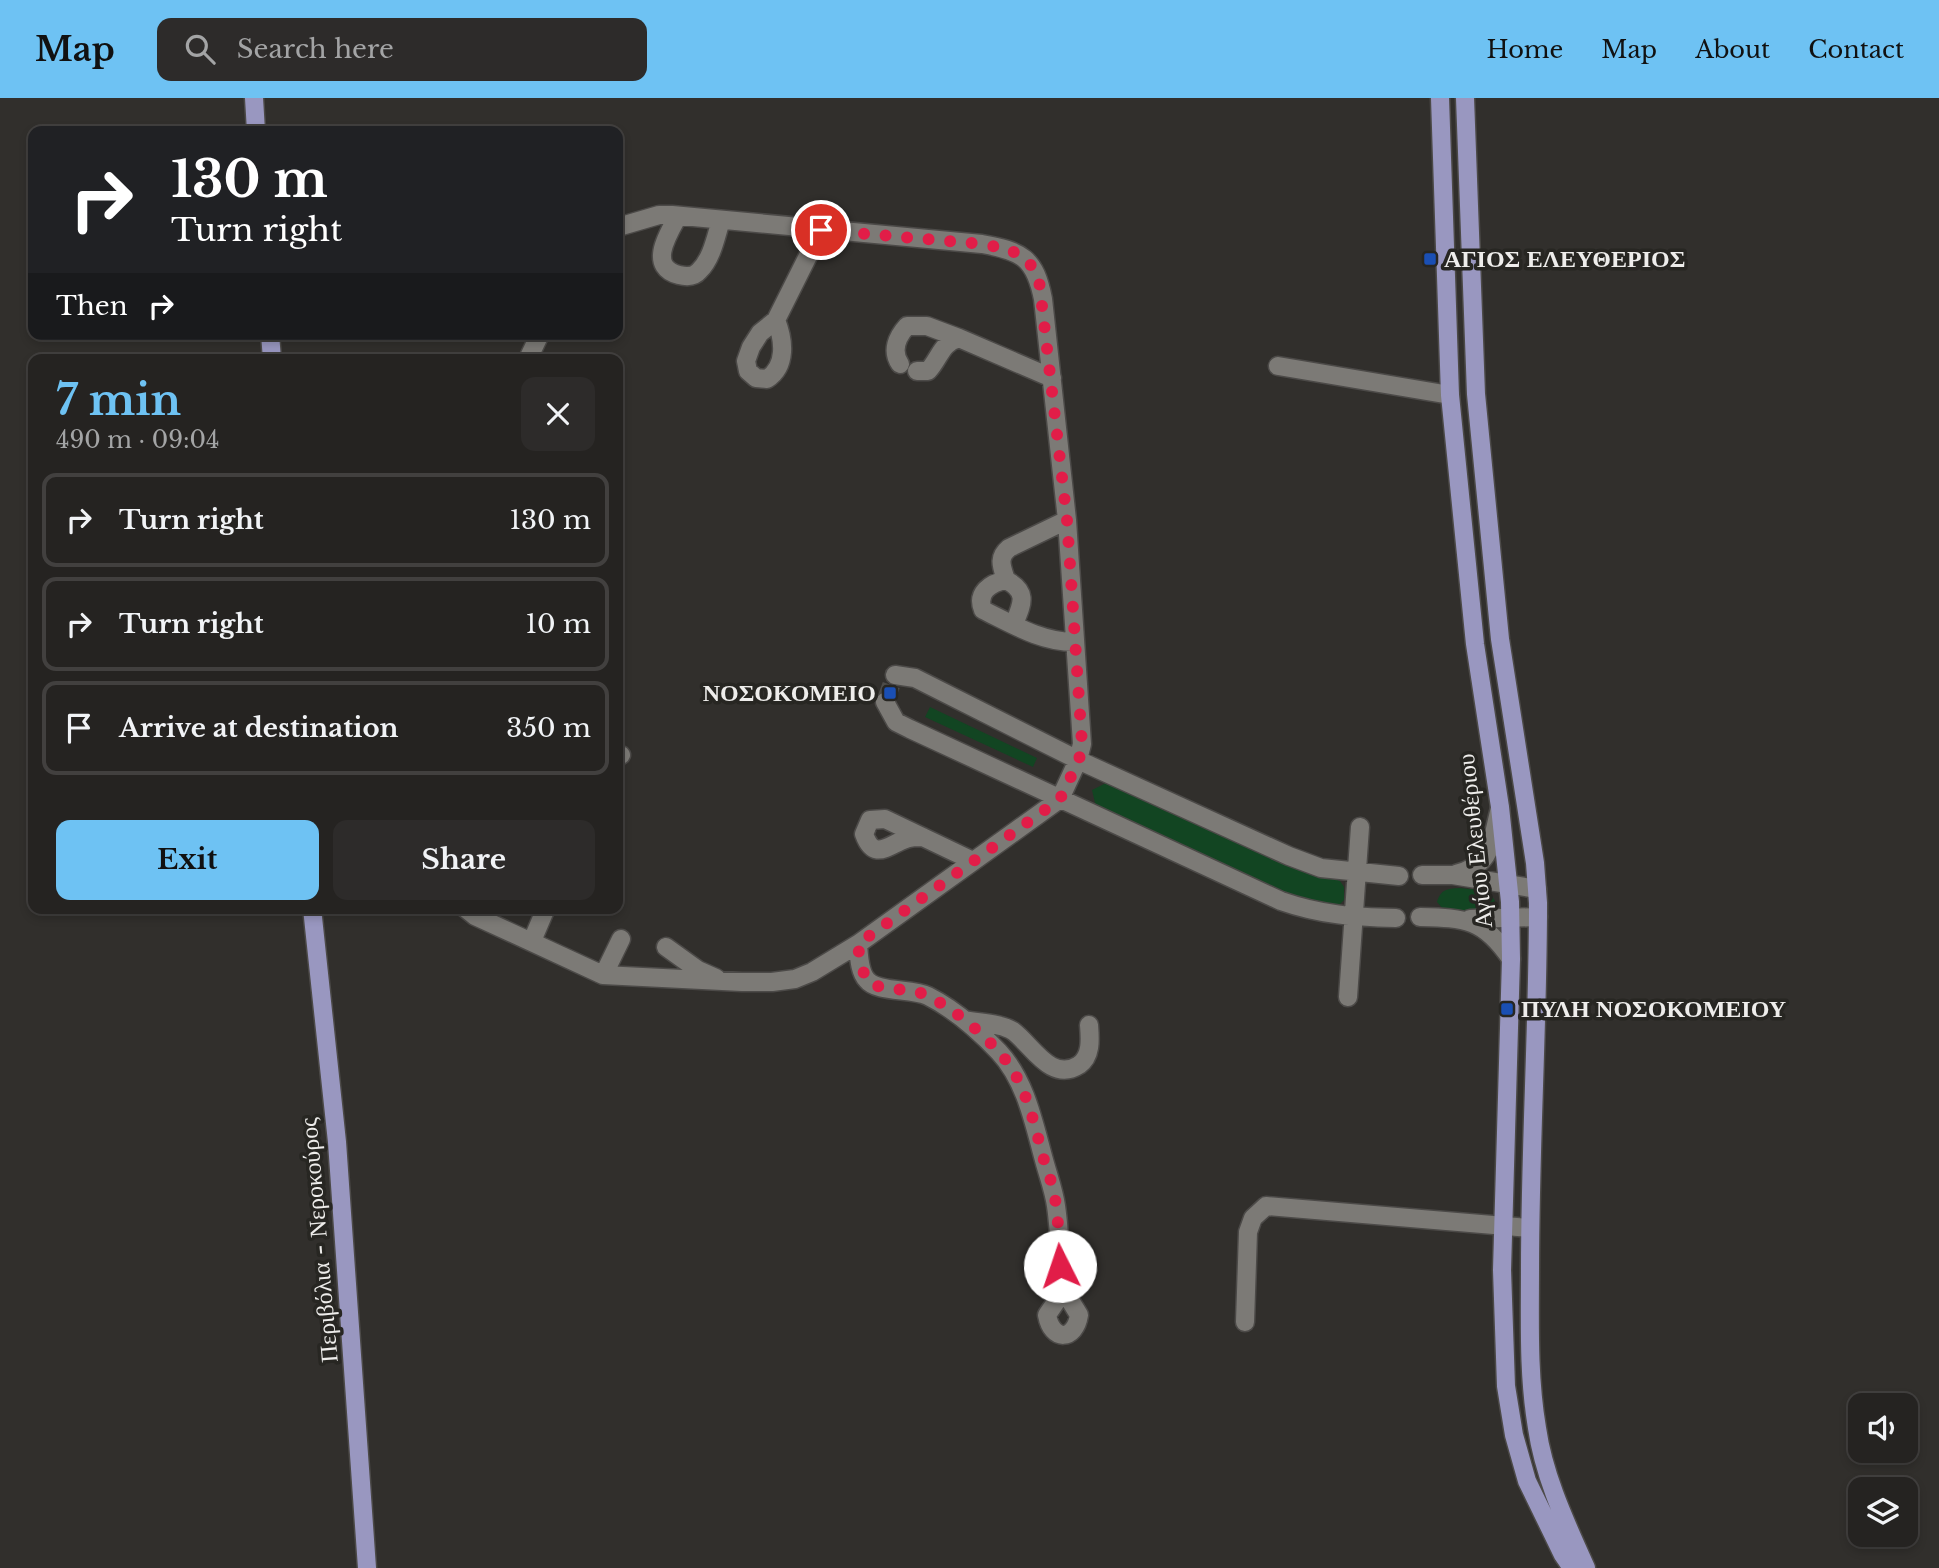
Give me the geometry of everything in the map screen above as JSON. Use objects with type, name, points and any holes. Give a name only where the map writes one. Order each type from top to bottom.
[{"type":"main road","points":[[254,98],[256,126]]},
{"type":"main road","name":"Αγίου Ελευθέριου","points":[[1440,98],[1450,395],[1475,644],[1500,807],[1508,884],[1511,958],[1503,1226],[1506,1386],[1514,1435],[1527,1481],[1572,1568]]},
{"type":"main road","points":[[1465,98],[1476,394],[1500,639],[1537,889],[1529,1228],[1529,1338],[1536,1429],[1547,1474],[1586,1568]]},
{"type":"main road","name":"Περιβόλια - Νεροκούρος","points":[[314,914],[341,1183],[368,1568]]},
{"type":"lane","points":[[479,914],[604,974],[729,981],[772,982],[795,979],[813,972],[858,944],[1060,799],[1079,760],[1082,744],[1067,520],[1039,280],[1028,260],[1004,248],[982,244],[678,216],[659,215],[623,226]]},
{"type":"lane","points":[[678,216],[663,244],[661,254],[663,264],[669,271],[679,275],[690,276],[698,273],[704,265],[721,220]]},
{"type":"lane","points":[[776,320],[821,230]]},
{"type":"lane","points":[[959,338],[949,341],[943,347],[928,371],[908,367],[896,357],[896,344],[907,326],[928,326],[959,338],[1052,378]]},
{"type":"lane","points":[[1278,366],[1450,395]]},
{"type":"lane","points":[[1006,580],[1000,563],[1003,553],[1067,520]]},
{"type":"lane","points":[[1014,624],[1022,603],[1021,593],[1015,585],[1006,580],[994,582],[985,590],[981,603],[983,610],[1014,624],[1045,638],[1074,642]]},
{"type":"lane","points":[[895,676],[915,678],[1079,760],[1289,856],[1321,868],[1399,876]]},
{"type":"lane","points":[[884,702],[896,722],[1281,901],[1309,911],[1354,917],[1396,918]]},
{"type":"lane","points":[[1453,875],[1472,870],[1485,860],[1500,807]]},
{"type":"lane","points":[[1348,997],[1360,827]]},
{"type":"lane","points":[[923,837],[973,860]]},
{"type":"lane","points":[[1422,875],[1453,875],[1537,889]]},
{"type":"lane","points":[[531,941],[543,914]]},
{"type":"lane","points":[[1420,917],[1538,917]]},
{"type":"lane","points":[[1460,919],[1485,928],[1511,958]]},
{"type":"lane","points":[[604,974],[621,939]]},
{"type":"lane","points":[[858,944],[860,963],[867,981],[886,988],[927,995],[965,1020],[1000,1053],[1024,1093],[1056,1204],[1062,1287]]},
{"type":"lane","points":[[666,947],[698,970],[729,981]]},
{"type":"lane","points":[[965,1020],[1000,1026],[1012,1031],[1048,1064],[1061,1070],[1073,1069],[1084,1061],[1090,1044],[1089,1025]]},
{"type":"lane","points":[[1245,1322],[1248,1232],[1253,1218],[1266,1206],[1529,1228]]},
{"type":"green space","points":[[930,707],[1037,758],[1033,767],[925,717]]},
{"type":"green space","points":[[1106,783],[1340,881],[1344,887],[1344,900],[1331,907],[1296,897],[1104,809],[1095,803],[1092,790]]},
{"type":"green space","points":[[1448,889],[1490,893],[1495,901],[1491,911],[1480,913],[1443,909],[1437,902],[1440,894]]},
{"type":"tunnel","points":[[885,702],[895,675]]},
{"type":"place","name":"ΑΓΙΟΣ ΕΛΕΥΘΕΡΙΟΣ","points":[[1430,259]]},
{"type":"place","name":"ΝΟΣΟΚΟΜΕΙΟ","points":[[890,693]]},
{"type":"place","name":"ΠΥΛΗ ΝΟΣΟΚΟΜΕΙΟΥ","points":[[1507,1009]]},
{"type":"route","points":[[821,230],[1004,248],[1028,260],[1039,280],[1067,520],[1082,744],[1079,760],[1060,799],[858,944],[860,963],[867,981],[886,988],[927,995],[965,1020],[1000,1053],[1012,1072],[1024,1093],[1056,1204],[1060,1266]]}]
